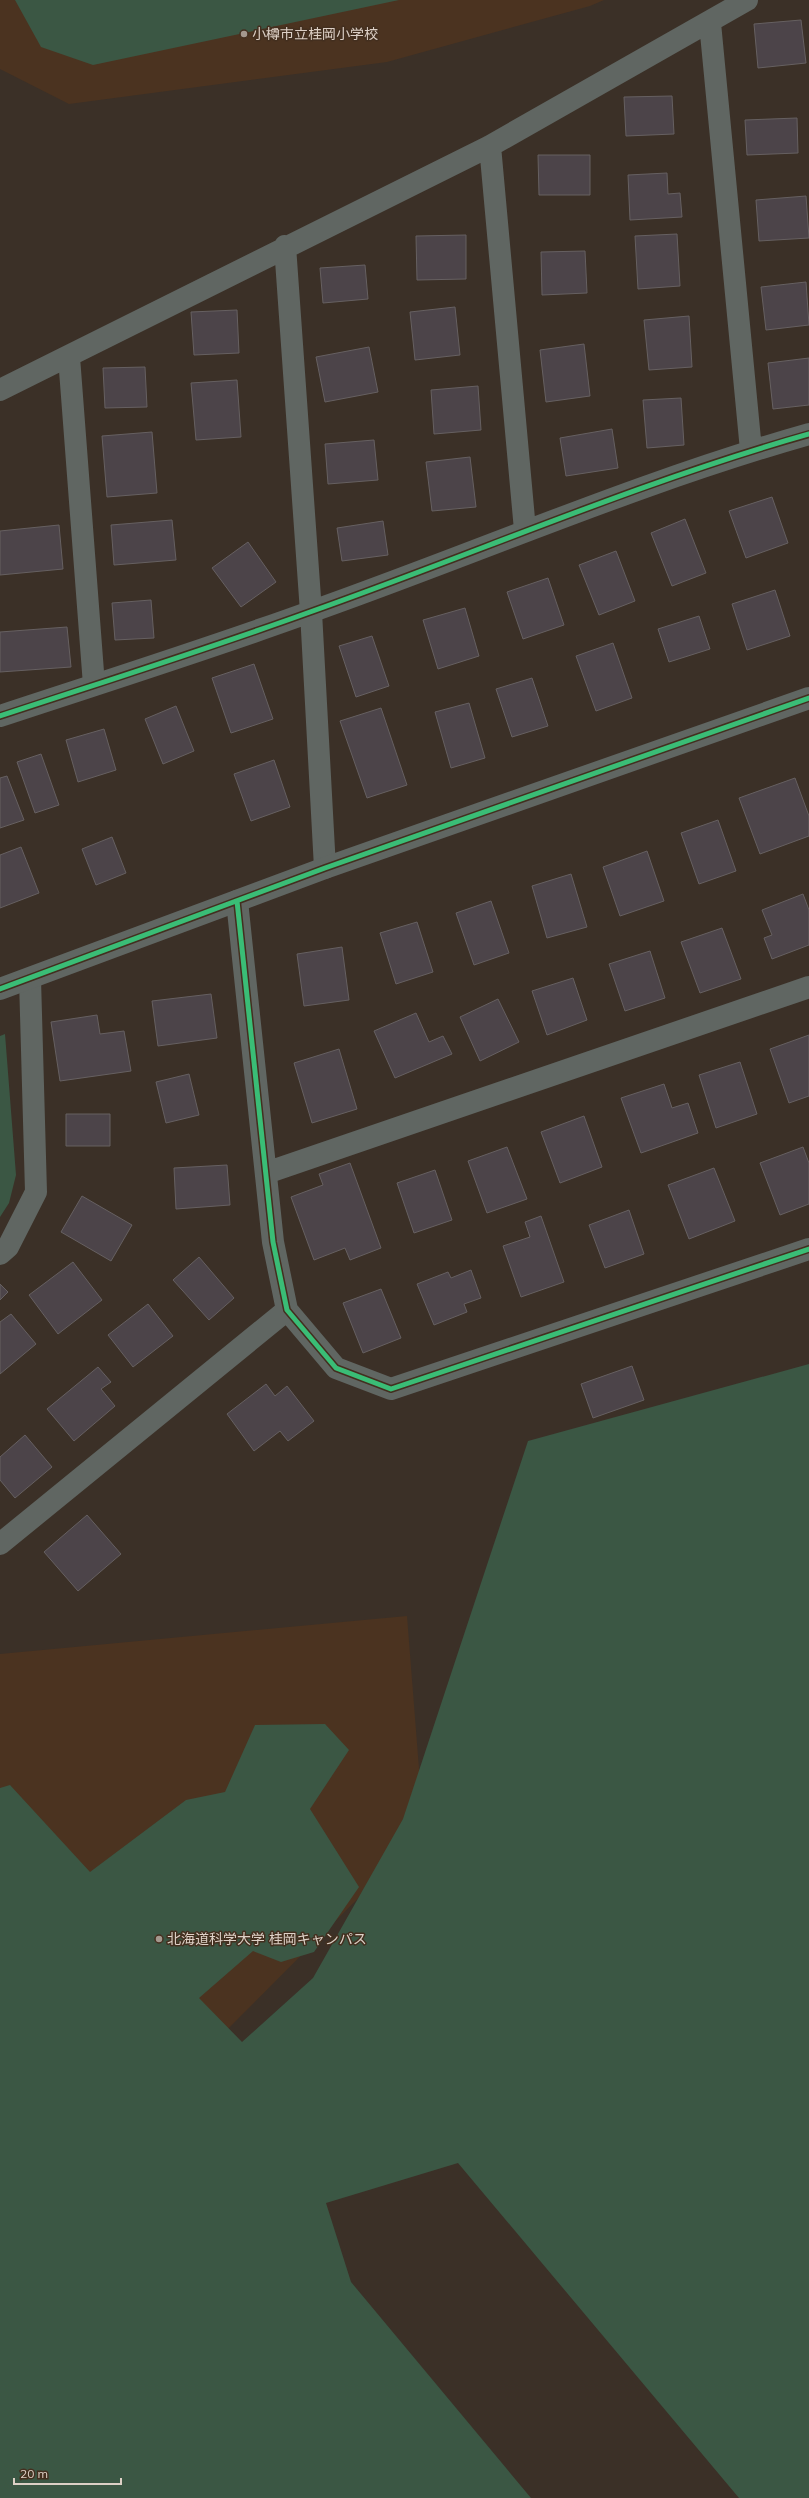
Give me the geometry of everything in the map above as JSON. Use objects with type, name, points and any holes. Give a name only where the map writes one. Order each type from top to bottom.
[{"type":"street","points":[[0,390],[69,357],[285,246],[490,146],[710,23],[747,0]]},
{"type":"street","points":[[710,23],[751,450]]},
{"type":"street","points":[[490,146],[524,530]]},
{"type":"street","points":[[285,246],[311,612],[325,868]]},
{"type":"street","points":[[69,357],[94,685]]},
{"type":"street","points":[[0,716],[311,612],[524,530],[751,450],[809,434]]},
{"type":"street","points":[[0,989],[325,868],[809,698]]},
{"type":"street","points":[[237,901],[273,1242],[287,1310],[336,1368],[391,1389],[809,1249]]},
{"type":"street","points":[[0,1254],[8,1247],[36,1192],[30,979]]},
{"type":"street","points":[[266,1172],[809,987]]},
{"type":"street","points":[[0,1544],[287,1310]]},
{"type":"shaded area","name":"小樽市立桂岡小学校","points":[[0,0],[604,0],[590,6],[387,62],[69,104],[0,69]]},
{"type":"shaded area","name":"北海道科学大学 桂岡キャンパス","points":[[407,1616],[424,1832],[211,2046],[0,2353],[0,1654]]},
{"type":"green space","points":[[15,0],[399,0],[93,65],[41,47]]},
{"type":"green space","points":[[5,1034],[16,1175],[9,1203],[0,1217],[0,1036]]},
{"type":"green space","points":[[809,1364],[809,2498],[739,2498],[458,2163],[326,2203],[351,2282],[531,2498],[0,2498],[0,1788],[10,1785],[90,1872],[186,1800],[225,1792],[255,1725],[325,1724],[349,1750],[310,1809],[359,1887],[314,1952],[281,1962],[253,1951],[199,1998],[242,2042],[313,1978],[403,1819],[528,1441]]},
{"type":"building","points":[[801,20],[806,63],[758,68],[754,24]]},
{"type":"building","points":[[672,96],[674,134],[626,136],[624,97]]},
{"type":"building","points":[[797,118],[798,153],[747,155],[745,120]]},
{"type":"building","points":[[538,155],[590,155],[590,195],[539,195]]},
{"type":"building","points":[[667,173],[668,194],[680,193],[682,217],[630,220],[628,175]]},
{"type":"building","points":[[806,196],[809,238],[759,241],[756,200]]},
{"type":"building","points":[[677,234],[680,286],[638,289],[635,236]]},
{"type":"building","points":[[466,235],[466,279],[417,280],[416,236]]},
{"type":"building","points":[[585,251],[587,293],[542,295],[541,252]]},
{"type":"building","points":[[365,265],[368,299],[323,303],[320,268]]},
{"type":"building","points":[[806,282],[809,325],[766,330],[761,287]]},
{"type":"building","points":[[455,307],[460,355],[415,360],[410,312]]},
{"type":"building","points":[[237,310],[239,353],[194,355],[191,312]]},
{"type":"building","points":[[689,316],[692,367],[649,370],[644,320]]},
{"type":"building","points":[[584,344],[590,396],[546,402],[540,350]]},
{"type":"building","points":[[369,347],[378,392],[325,402],[316,357]]},
{"type":"building","points":[[809,358],[809,405],[773,409],[768,363]]},
{"type":"building","points":[[145,367],[147,407],[105,408],[103,368]]},
{"type":"building","points":[[237,380],[241,437],[196,440],[191,383]]},
{"type":"building","points":[[478,386],[481,430],[434,434],[431,390]]},
{"type":"building","points":[[681,398],[684,445],[647,448],[643,400]]},
{"type":"building","points":[[612,429],[618,468],[566,476],[560,438]]},
{"type":"building","points":[[152,432],[157,493],[107,497],[102,436]]},
{"type":"building","points":[[374,440],[378,480],[328,484],[325,444]]},
{"type":"building","points":[[470,457],[476,507],[432,511],[426,462]]},
{"type":"building","points":[[772,497],[788,543],[746,558],[729,511]]},
{"type":"building","points":[[685,519],[706,573],[672,586],[651,533]]},
{"type":"building","points":[[172,520],[176,560],[114,565],[111,525]]},
{"type":"building","points":[[383,521],[388,555],[342,561],[337,528]]},
{"type":"building","points":[[59,525],[63,569],[0,575],[0,531]]},
{"type":"building","points":[[248,542],[276,582],[241,607],[212,568]]},
{"type":"building","points":[[616,551],[635,601],[599,615],[579,565]]},
{"type":"building","points":[[548,578],[564,625],[523,639],[507,592]]},
{"type":"building","points":[[775,590],[790,636],[747,650],[732,604]]},
{"type":"building","points":[[151,600],[154,638],[115,640],[112,603]]},
{"type":"building","points":[[465,608],[479,656],[438,669],[423,620]]},
{"type":"building","points":[[699,616],[710,649],[669,662],[658,629]]},
{"type":"building","points":[[67,627],[71,667],[0,672],[0,632]]},
{"type":"building","points":[[372,636],[389,686],[356,697],[339,646]]},
{"type":"building","points":[[613,643],[632,698],[596,711],[576,656]]},
{"type":"building","points":[[254,664],[273,719],[231,733],[212,678]]},
{"type":"building","points":[[532,678],[548,726],[512,737],[496,689]]},
{"type":"building","points":[[469,703],[485,758],[451,768],[435,712]]},
{"type":"building","points":[[176,706],[194,751],[163,764],[145,719]]},
{"type":"building","points":[[381,708],[407,785],[367,798],[340,721]]},
{"type":"building","points":[[104,729],[116,770],[78,782],[66,740]]},
{"type":"building","points":[[41,754],[59,805],[35,813],[17,762]]},
{"type":"building","points":[[274,760],[290,807],[251,821],[234,774]]},
{"type":"building","points":[[7,776],[24,820],[0,828],[0,778]]},
{"type":"building","points":[[795,778],[809,816],[809,836],[760,854],[739,798]]},
{"type":"building","points":[[718,820],[736,871],[699,884],[681,833]]},
{"type":"building","points":[[112,837],[126,873],[96,885],[82,849]]},
{"type":"building","points":[[21,847],[39,893],[0,908],[0,855]]},
{"type":"building","points":[[647,851],[664,901],[620,916],[603,867]]},
{"type":"building","points":[[571,874],[587,927],[547,938],[532,886]]},
{"type":"building","points":[[803,894],[809,910],[809,945],[772,959],[764,938],[772,935],[762,910]]},
{"type":"building","points":[[491,901],[509,953],[474,965],[456,913]]},
{"type":"building","points":[[417,922],[433,972],[396,984],[380,933]]},
{"type":"building","points":[[722,928],[741,979],[700,993],[681,942]]},
{"type":"building","points":[[342,947],[349,1000],[304,1006],[297,954]]},
{"type":"building","points":[[650,951],[665,998],[625,1011],[609,964]]},
{"type":"building","points":[[573,978],[587,1020],[547,1035],[532,991]]},
{"type":"building","points":[[211,994],[217,1038],[158,1046],[152,1001]]},
{"type":"building","points":[[498,999],[519,1042],[480,1061],[460,1017]]},
{"type":"building","points":[[416,1013],[429,1042],[443,1036],[452,1054],[395,1078],[374,1031]]},
{"type":"building","points":[[97,1015],[100,1034],[124,1031],[131,1071],[60,1081],[51,1022]]},
{"type":"building","points":[[809,1035],[809,1096],[789,1103],[770,1049]]},
{"type":"building","points":[[339,1049],[357,1109],[312,1123],[294,1063]]},
{"type":"building","points":[[740,1062],[757,1114],[716,1128],[699,1075]]},
{"type":"building","points":[[189,1074],[199,1115],[166,1123],[156,1082]]},
{"type":"building","points":[[664,1084],[672,1108],[688,1103],[698,1133],[641,1153],[621,1098]]},
{"type":"building","points":[[66,1114],[110,1114],[110,1146],[66,1146]]},
{"type":"building","points":[[584,1116],[602,1167],[560,1183],[541,1132]]},
{"type":"building","points":[[507,1147],[527,1199],[487,1213],[468,1161]]},
{"type":"building","points":[[803,1147],[809,1163],[809,1204],[780,1215],[760,1163]]},
{"type":"building","points":[[350,1163],[381,1248],[350,1260],[345,1248],[314,1260],[291,1197],[323,1185],[319,1174]]},
{"type":"building","points":[[227,1165],[230,1205],[176,1209],[174,1168]]},
{"type":"building","points":[[714,1168],[735,1221],[689,1239],[668,1185]]},
{"type":"building","points":[[435,1170],[452,1220],[414,1233],[397,1183]]},
{"type":"building","points":[[82,1196],[132,1225],[111,1261],[61,1232]]},
{"type":"building","points":[[629,1210],[644,1254],[605,1268],[589,1225]]},
{"type":"building","points":[[541,1216],[564,1282],[521,1297],[503,1246],[530,1237],[525,1222]]},
{"type":"building","points":[[199,1257],[234,1298],[209,1320],[173,1280]]},
{"type":"building","points":[[73,1262],[102,1300],[58,1334],[29,1295]]},
{"type":"building","points":[[471,1270],[481,1298],[464,1304],[467,1312],[434,1325],[417,1284],[448,1272],[451,1278]]},
{"type":"building","points":[[0,1284],[8,1292],[0,1300]]},
{"type":"building","points":[[381,1289],[401,1338],[363,1353],[343,1303]]},
{"type":"building","points":[[148,1304],[173,1336],[133,1367],[108,1335]]},
{"type":"building","points":[[11,1314],[36,1344],[0,1374],[0,1322]]},
{"type":"building","points":[[632,1366],[644,1400],[593,1418],[581,1384]]},
{"type":"building","points":[[98,1367],[111,1382],[101,1389],[115,1406],[74,1441],[47,1409]]},
{"type":"building","points":[[266,1384],[275,1396],[287,1386],[314,1421],[288,1441],[280,1431],[254,1451],[227,1414]]},
{"type":"building","points":[[25,1435],[52,1467],[15,1498],[0,1480],[0,1457]]},
{"type":"building","points":[[87,1515],[121,1554],[78,1591],[44,1552]]},
{"type":"cycle path","points":[[0,716],[272,626],[620,496],[746,453],[809,434]]},
{"type":"cycle path","points":[[0,989],[325,868],[809,698]]},
{"type":"cycle path","points":[[237,901],[273,1242],[287,1310],[336,1368],[391,1389],[809,1249]]},
{"type":"place","name":"小樽市立桂岡小学校","points":[[244,34]]},
{"type":"place","name":"北海道科学大学 桂岡キャンパス","points":[[159,1939]]}]
